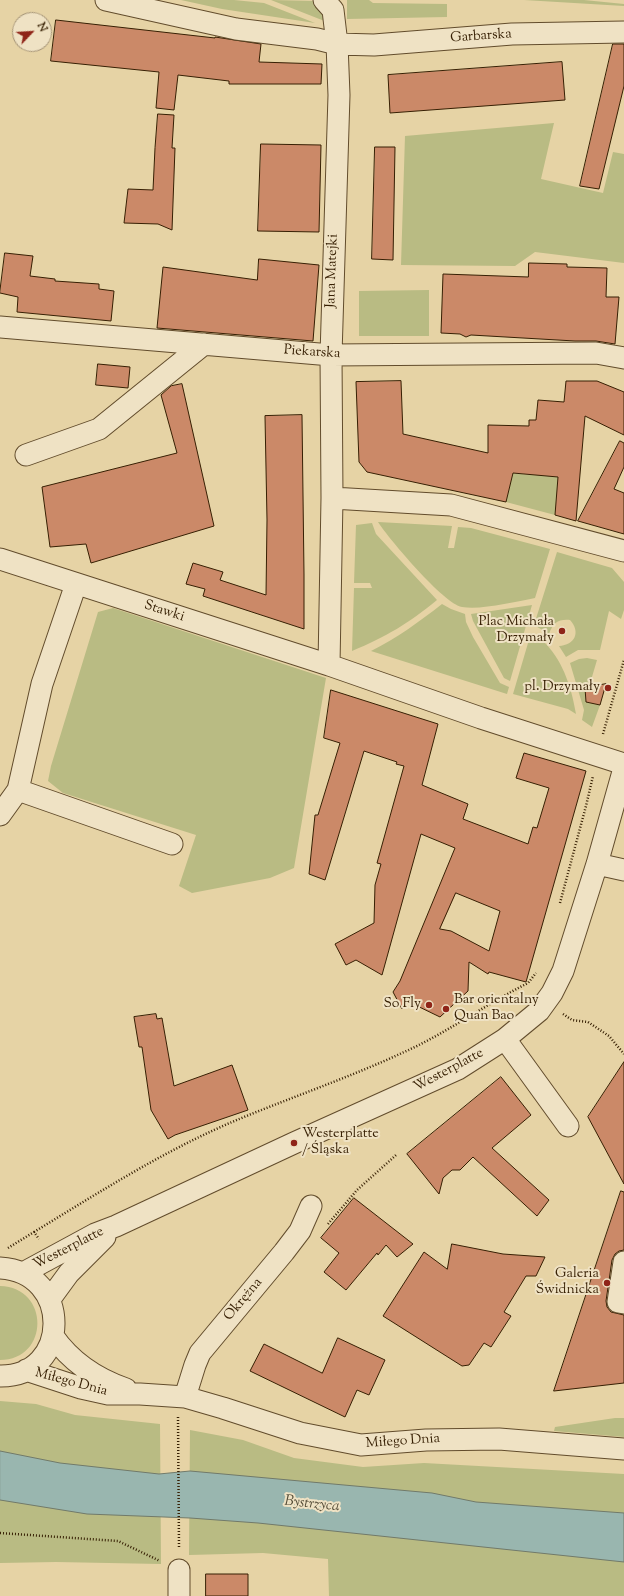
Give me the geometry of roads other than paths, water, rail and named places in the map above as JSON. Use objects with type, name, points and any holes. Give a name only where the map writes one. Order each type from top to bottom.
[{"type":"street","name":"Garbarska","points":[[106,0],[236,29],[317,39],[338,44],[374,45],[512,34],[624,32]]},
{"type":"street","points":[[324,0],[333,10],[338,44]]},
{"type":"street","name":"Jana Matejki","points":[[332,498],[331,355],[339,96],[338,44]]},
{"type":"street","name":"Piekarska","points":[[0,327],[331,355],[596,353],[624,358]]},
{"type":"street","points":[[26,455],[99,428],[204,344]]},
{"type":"street","points":[[624,551],[451,505],[332,498],[329,665],[481,718],[624,764]]},
{"type":"street","name":"Stawki","points":[[0,559],[329,665]]},
{"type":"street","points":[[0,814],[18,790],[42,684],[76,584]]},
{"type":"street","name":"Westerplatte","points":[[23,1273],[95,1234],[116,1226],[458,1069],[505,1039],[539,1011],[552,993],[563,971],[597,864],[624,768]]},
{"type":"street","points":[[18,790],[172,844]]},
{"type":"street","points":[[597,864],[624,870]]},
{"type":"street","points":[[505,1039],[568,1126]]},
{"type":"street","name":"Okrężna","points":[[185,1397],[200,1353],[300,1231],[311,1206]]},
{"type":"street","name":"Westerplatte","points":[[50,1299],[69,1272],[116,1226]]},
{"type":"street","points":[[0,1376],[16,1374],[35,1364],[49,1347],[55,1324],[54,1311],[50,1299],[38,1283],[23,1273],[11,1269],[1,1259]]},
{"type":"street","points":[[624,1262],[618,1302],[624,1303]]},
{"type":"street","name":"Miłego Dnia","points":[[53,1336],[61,1348],[76,1362],[116,1385],[140,1394]]},
{"type":"street","name":"Miłego Dnia","points":[[26,1370],[108,1394],[140,1394],[185,1397],[300,1433],[361,1445],[426,1440],[499,1439],[624,1449]]},
{"type":"street","points":[[179,1570],[179,1596]]},
{"type":"water","name":"Bystrzyca","points":[[0,1451],[60,1463],[159,1474],[190,1471],[432,1493],[476,1502],[624,1513],[624,1562],[258,1523],[190,1518],[87,1514],[0,1500]]},
{"type":"place","name":"Plac Michała Drzymały","points":[[562,631]]},
{"type":"place","name":"pl. Drzymały","points":[[608,688]]},
{"type":"place","name":"So Fly","points":[[429,1005]]},
{"type":"place","name":"Bar orientalny Quan Bao","points":[[446,1009]]},
{"type":"place","name":"Westerplatte / Śląska","points":[[294,1143]]},
{"type":"place","name":"Galeria Świdnicka","points":[[607,1283]]}]
